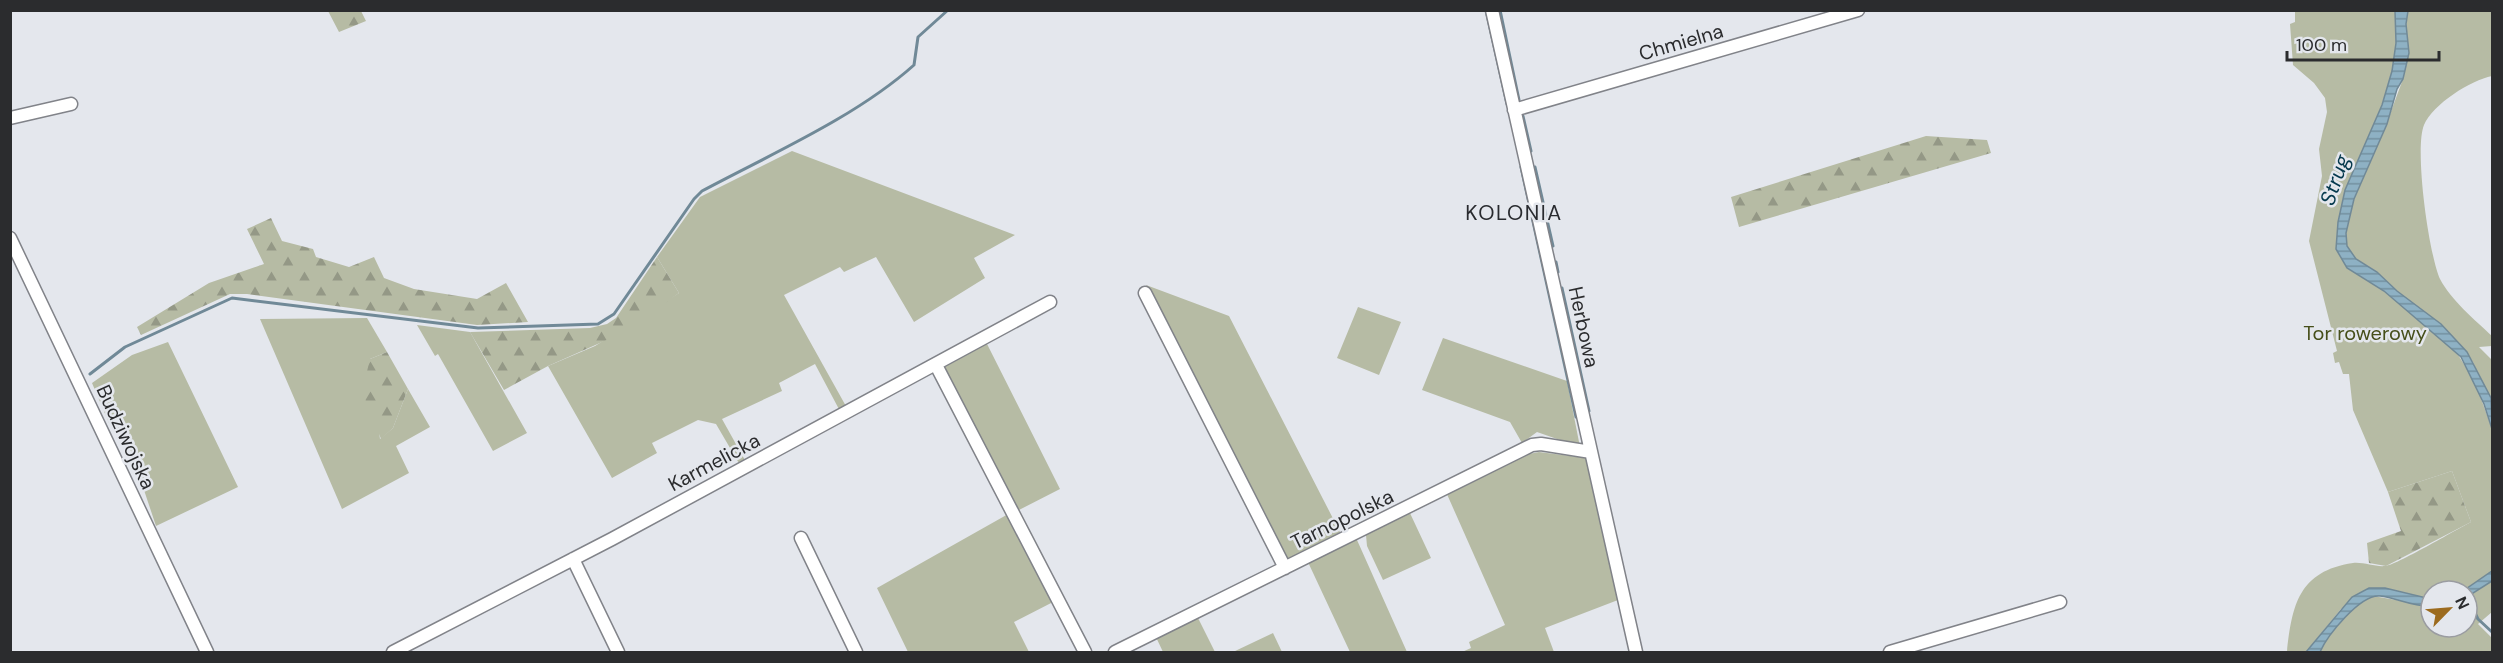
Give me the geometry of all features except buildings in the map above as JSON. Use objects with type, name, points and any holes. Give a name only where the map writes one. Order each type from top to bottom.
[{"type":"street","name":"Chmielna","points":[[1514,110],[1858,10]]},
{"type":"street","name":"Herbowa","points":[[1495,11],[1514,110],[1636,652]]},
{"type":"street","points":[[10,118],[71,105]]},
{"type":"street","name":"Budziwojska","points":[[10,238],[207,652]]},
{"type":"street","points":[[1145,293],[1285,568]]},
{"type":"street","name":"Karmelicka","points":[[393,652],[573,559],[1050,302]]},
{"type":"street","points":[[936,365],[1085,652]]},
{"type":"street","name":"Tarnopolska","points":[[1115,652],[1532,445],[1541,444],[1592,452]]},
{"type":"street","points":[[801,538],[856,652]]},
{"type":"street","points":[[573,559],[618,652]]},
{"type":"street","points":[[1890,652],[2060,602]]},
{"type":"green space","points":[[328,11],[361,11],[366,21],[339,32]]},
{"type":"green space","name":"Tor rowerowy","points":[[2295,11],[2395,11],[2396,43],[2392,71],[2382,105],[2345,190],[2338,222],[2336,249],[2347,268],[2384,291],[2457,353],[2475,382],[2492,429],[2492,571],[2479,580],[2419,579],[2419,596],[2385,588],[2341,609],[2306,652],[2287,652],[2296,605],[2310,582],[2335,567],[2353,563],[2381,566],[2391,564],[2471,522],[2452,471],[2388,492],[2353,410],[2349,374],[2343,374],[2339,362],[2335,363],[2333,353],[2337,351],[2309,241],[2322,176],[2319,149],[2327,112],[2325,98],[2314,83],[2293,65],[2290,24],[2295,22]]},
{"type":"green space","points":[[2408,11],[2492,11],[2492,76],[2474,82],[2435,109],[2424,125],[2421,156],[2427,226],[2440,279],[2457,302],[2492,336],[2492,346],[2479,347],[2492,360],[2492,405],[2473,362],[2462,347],[2441,324],[2397,291],[2377,272],[2356,259],[2347,246],[2346,233],[2354,199],[2383,133],[2403,79],[2409,53],[2406,24]]},
{"type":"green space","points":[[1926,136],[1987,140],[1991,153],[1739,227],[1731,197]]},
{"type":"green space","points":[[792,151],[1015,235],[974,258],[985,278],[914,322],[876,257],[844,272],[840,267],[784,295],[847,408],[841,413],[815,364],[779,383],[782,391],[722,419],[746,462],[740,465],[716,424],[698,420],[652,443],[657,453],[612,478],[548,366],[595,346],[679,293],[657,257],[700,197]]},
{"type":"green space","points":[[271,218],[282,241],[313,249],[316,257],[349,267],[374,257],[384,278],[414,289],[477,299],[506,283],[528,322],[477,325],[247,294],[230,294],[141,335],[137,327],[209,283],[264,264],[247,229]]},
{"type":"green space","points":[[657,257],[679,293],[627,331],[548,366],[504,390],[470,332],[590,328],[607,324],[616,318]]},
{"type":"green space","points":[[1146,285],[1229,316],[1342,536],[1293,560],[1286,558]]},
{"type":"green space","points":[[1358,307],[1401,322],[1379,375],[1337,358]]},
{"type":"green space","points":[[367,318],[387,352],[370,359],[380,439],[393,428],[408,389],[430,427],[396,446],[409,473],[342,509],[260,319]]},
{"type":"green space","points":[[417,325],[470,332],[527,433],[493,451],[438,354],[435,356]]},
{"type":"green space","points":[[1443,338],[1567,381],[1580,447],[1537,432],[1522,443],[1510,422],[1422,390]]},
{"type":"green space","points":[[985,340],[1060,489],[1017,511],[944,371],[948,359]]},
{"type":"green space","points":[[168,342],[238,487],[156,526],[131,451],[109,423],[92,383],[132,355]]},
{"type":"green space","points":[[387,352],[408,389],[393,428],[381,439],[362,392],[370,359]]},
{"type":"green space","points":[[1539,452],[1586,458],[1618,600],[1545,628],[1554,652],[1462,652],[1471,648],[1469,642],[1505,625],[1446,492],[1519,456]]},
{"type":"green space","points":[[2452,471],[2471,522],[2386,566],[2369,563],[2367,543],[2401,531],[2388,492]]},
{"type":"green space","points":[[1409,511],[1431,558],[1383,580],[1367,546],[1366,535]]},
{"type":"green space","points":[[1010,513],[1055,601],[1014,622],[1029,652],[908,652],[877,588]]},
{"type":"green space","points":[[1352,538],[1357,540],[1407,652],[1350,652],[1307,560]]},
{"type":"green space","points":[[2492,581],[2492,612],[2479,623],[2479,589]]},
{"type":"green space","points":[[2373,596],[2419,604],[2419,639],[2479,639],[2479,625],[2492,638],[2492,652],[2320,652],[2343,620],[2366,599]]},
{"type":"green space","points":[[1192,616],[1198,618],[1215,652],[1163,652],[1155,635]]},
{"type":"green space","points":[[1273,633],[1282,652],[1233,652]]},
{"type":"water","points":[[2395,11],[2408,11],[2406,24],[2409,53],[2403,79],[2397,89],[2387,124],[2354,199],[2346,233],[2347,246],[2356,259],[2377,272],[2397,291],[2441,324],[2467,352],[2491,398],[2492,429],[2484,404],[2461,357],[2384,291],[2347,268],[2336,249],[2338,222],[2345,190],[2382,105],[2392,71],[2396,43]]},
{"type":"water","points":[[2492,571],[2492,581],[2479,589],[2479,580]]},
{"type":"water","points":[[2369,588],[2385,588],[2419,596],[2419,605],[2380,596],[2372,597],[2345,617],[2320,652],[2306,652],[2352,597]]},
{"type":"waterway","points":[[90,374],[125,347],[232,298],[478,328],[598,324],[614,314],[694,199],[702,191],[812,134],[891,84],[914,65],[918,37],[948,10]]},
{"type":"waterway","points":[[1486,10],[1507,104]]},
{"type":"waterway","points":[[1500,10],[1519,100]]},
{"type":"waterway","points":[[1523,116],[1531,151]]},
{"type":"waterway","points":[[1521,167],[1576,417]]},
{"type":"waterway","points":[[1535,167],[1553,246]]},
{"type":"waterway","points":[[1556,262],[1558,272]]},
{"type":"waterway","points":[[1562,288],[1589,411]]},
{"type":"waterway","points":[[2479,620],[2492,632]]},
{"type":"district","name":"KOLONIA","points":[[1514,213]]},
{"type":"water label","name":"Strug","points":[[2335,180]]}]
